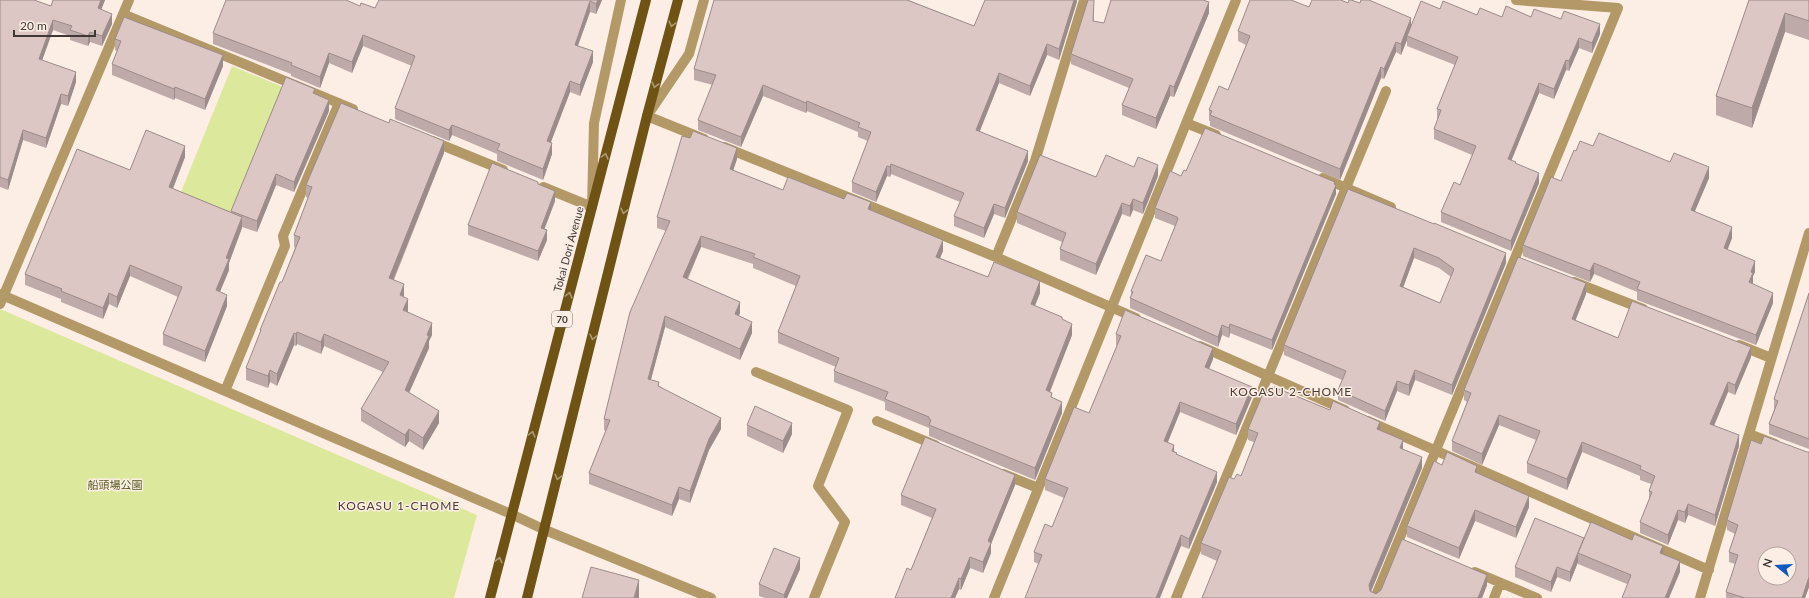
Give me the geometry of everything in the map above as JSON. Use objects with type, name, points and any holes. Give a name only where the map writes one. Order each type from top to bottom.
[{"type":"main road","name":"Tokai Dori Avenue","points":[[490,598],[646,0]]},
{"type":"main road","points":[[527,598],[647,116],[678,0]]},
{"type":"street","points":[[129,0],[1,298],[225,391],[545,530],[711,598]]},
{"type":"street","points":[[534,183],[592,207],[594,124],[621,0]]},
{"type":"street","points":[[704,0],[689,54],[647,116],[996,257],[1147,323]]},
{"type":"street","points":[[996,257],[1035,161],[1084,0]]},
{"type":"street","points":[[994,598],[1236,0]]},
{"type":"street","points":[[1375,598],[1403,542],[1437,452],[1519,261],[1618,8],[1516,0]]},
{"type":"street","points":[[123,14],[360,112]]},
{"type":"street","points":[[1176,598],[1270,376],[1386,91]]},
{"type":"street","points":[[225,391],[285,246],[283,236],[339,103]]},
{"type":"street","points":[[1186,122],[1222,137]]},
{"type":"street","points":[[421,136],[513,174]]},
{"type":"street","points":[[1310,173],[1403,212]]},
{"type":"street","points":[[1700,598],[1809,233]]},
{"type":"street","points":[[1502,254],[1519,261]]},
{"type":"street","points":[[1567,279],[1655,313]]},
{"type":"street","points":[[1190,341],[1437,452],[1709,570]]},
{"type":"street","points":[[1728,341],[1771,358]]},
{"type":"street","points":[[756,372],[848,410],[818,486],[845,522],[814,598]]},
{"type":"street","points":[[877,421],[943,449]]},
{"type":"street","points":[[1749,434],[1782,446]]},
{"type":"street","points":[[994,470],[1038,488]]},
{"type":"street","points":[[1464,568],[1537,598]]},
{"type":"street","points":[[1494,598],[1500,583]]},
{"type":"green space","points":[[232,66],[283,87],[230,217],[179,197]]},
{"type":"green space","name":"船頭場公園","points":[[0,309],[477,515],[454,598],[0,598]]},
{"type":"building","points":[[0,0],[34,0],[51,6],[53,0],[101,0],[98,8],[112,14],[102,36],[90,32],[88,36],[70,30],[72,26],[53,20],[39,59],[76,72],[68,96],[61,94],[46,138],[23,130],[8,180],[0,177]]},
{"type":"building","points":[[226,0],[346,0],[360,6],[361,3],[375,8],[379,0],[598,0],[596,4],[590,1],[575,45],[593,51],[580,85],[570,81],[547,141],[552,143],[543,169],[497,150],[500,144],[452,125],[449,130],[395,108],[415,56],[363,35],[352,62],[329,53],[320,77],[291,65],[292,63],[213,33]]},
{"type":"building","points":[[714,0],[907,0],[974,26],[985,0],[1074,0],[1059,49],[1047,44],[1030,86],[999,73],[976,130],[1028,151],[1005,208],[994,204],[984,228],[954,216],[964,193],[891,164],[890,167],[887,166],[876,192],[852,182],[871,132],[858,127],[860,123],[807,101],[806,103],[763,85],[741,137],[698,120],[716,75],[694,69]]},
{"type":"building","points":[[1088,0],[1094,0],[1093,21],[1104,23],[1111,0],[1203,0],[1209,2],[1174,87],[1170,85],[1156,118],[1122,105],[1133,79],[1071,54]]},
{"type":"building","points":[[1250,0],[1291,0],[1309,7],[1312,0],[1341,0],[1348,3],[1349,0],[1351,0],[1360,3],[1361,0],[1369,0],[1411,18],[1401,44],[1396,42],[1384,69],[1381,67],[1340,169],[1210,115],[1212,111],[1209,110],[1219,86],[1228,90],[1250,36],[1238,31]]},
{"type":"building","points":[[1749,0],[1809,0],[1809,21],[1785,13],[1752,108],[1716,96]]},
{"type":"building","points":[[1421,1],[1440,9],[1443,1],[1477,15],[1480,8],[1502,17],[1506,6],[1531,17],[1534,9],[1561,19],[1564,11],[1600,24],[1592,43],[1579,38],[1569,61],[1566,60],[1554,89],[1539,83],[1508,159],[1539,173],[1511,241],[1441,212],[1454,182],[1460,185],[1476,146],[1434,129],[1441,110],[1437,109],[1458,57],[1407,36]]},
{"type":"building","points":[[124,17],[223,55],[205,99],[175,87],[174,89],[112,64],[121,41],[115,39]]},
{"type":"building","points":[[286,77],[315,89],[313,93],[329,100],[294,182],[276,174],[257,221],[231,211]]},
{"type":"building","points":[[341,103],[389,123],[390,119],[444,141],[389,278],[404,284],[400,295],[408,299],[403,310],[432,323],[427,335],[429,336],[405,390],[439,411],[423,438],[409,429],[405,435],[361,409],[389,362],[324,334],[321,342],[297,332],[296,334],[294,333],[277,374],[270,370],[268,376],[246,368],[260,330],[280,282],[282,282],[300,237],[294,235],[312,187],[306,185]]},
{"type":"building","points":[[1205,128],[1335,182],[1334,184],[1336,185],[1272,340],[1230,324],[1229,328],[1222,325],[1218,337],[1130,298],[1133,292],[1131,291],[1146,255],[1161,261],[1178,219],[1177,217],[1155,208],[1170,171],[1181,176],[1184,170],[1186,171]]},
{"type":"building","points":[[146,130],[185,146],[169,187],[242,217],[226,258],[229,259],[216,290],[227,295],[205,351],[163,334],[182,287],[130,265],[117,297],[109,293],[103,308],[25,274],[77,149],[130,170]]},
{"type":"building","points":[[693,131],[737,148],[730,169],[783,190],[788,177],[844,199],[847,193],[871,202],[868,209],[943,240],[936,257],[988,277],[994,262],[1040,281],[1031,304],[1062,317],[1062,319],[1072,324],[1046,390],[1052,393],[1051,397],[1062,402],[1035,468],[929,425],[931,420],[929,417],[885,399],[888,392],[834,371],[839,358],[778,332],[800,276],[753,257],[755,254],[701,236],[683,277],[740,302],[735,314],[752,322],[740,349],[665,316],[648,379],[659,382],[658,386],[721,418],[709,439],[690,491],[679,487],[672,505],[589,473],[610,420],[604,419],[630,312],[670,221],[657,217],[682,136],[690,138]]},
{"type":"building","points":[[1599,133],[1670,162],[1674,153],[1709,167],[1691,210],[1732,227],[1724,248],[1755,261],[1751,272],[1753,273],[1749,282],[1773,293],[1756,335],[1637,289],[1640,282],[1594,263],[1590,271],[1523,245],[1551,177],[1561,181],[1574,150],[1576,151],[1580,141],[1593,146]]},
{"type":"building","points":[[1040,155],[1096,177],[1106,155],[1134,167],[1138,157],[1158,165],[1143,203],[1133,199],[1130,206],[1122,203],[1096,264],[1060,249],[1066,233],[1017,212]]},
{"type":"building","points":[[492,163],[538,182],[538,184],[555,191],[541,228],[547,230],[538,251],[468,225]]},
{"type":"building","points":[[1348,189],[1506,253],[1452,385],[1415,370],[1409,385],[1397,381],[1385,411],[1338,390],[1346,371],[1284,345]],"holes":[[[1414,248],[1439,258],[1454,269],[1440,303],[1400,286]]]},
{"type":"building","points":[[1518,257],[1586,283],[1572,319],[1618,338],[1632,301],[1751,347],[1735,385],[1728,382],[1710,424],[1739,435],[1715,515],[1688,504],[1685,512],[1678,510],[1668,535],[1640,522],[1652,492],[1649,491],[1655,476],[1640,469],[1641,466],[1582,442],[1567,479],[1527,463],[1540,431],[1499,415],[1482,454],[1452,441],[1471,393],[1464,390]]},
{"type":"building","points":[[1809,293],[1809,439],[1769,424],[1778,401],[1774,399]]},
{"type":"building","points":[[1125,310],[1213,348],[1205,367],[1252,387],[1236,424],[1180,402],[1164,441],[1174,445],[1172,451],[1177,453],[1176,454],[1217,472],[1189,539],[1181,535],[1156,598],[1025,598],[1042,555],[1034,552],[1045,524],[1052,527],[1068,488],[1045,479],[1074,407],[1089,413],[1121,336],[1116,334]]},
{"type":"building","points":[[1274,387],[1330,410],[1333,401],[1380,422],[1377,429],[1403,440],[1400,448],[1422,457],[1369,585],[1370,591],[1376,594],[1381,590],[1402,539],[1487,575],[1478,598],[1202,598],[1221,551],[1201,543],[1229,477],[1234,479],[1237,474],[1241,476],[1258,433],[1248,429],[1264,391],[1271,394]]},
{"type":"building","points":[[755,406],[792,423],[783,441],[747,425]]},
{"type":"building","points":[[1764,436],[1809,452],[1809,577],[1802,598],[1745,598],[1726,592],[1738,555],[1729,552],[1738,525],[1727,520],[1751,440],[1761,444]]},
{"type":"building","points":[[925,437],[1015,475],[988,541],[991,543],[983,562],[970,557],[951,598],[895,598],[907,568],[911,570],[936,509],[901,495]]},
{"type":"building","points":[[1447,452],[1477,466],[1475,472],[1529,496],[1516,527],[1475,510],[1459,548],[1407,526],[1434,461],[1442,465]]},
{"type":"building","points":[[1535,518],[1584,538],[1570,572],[1557,567],[1551,582],[1515,567]]},
{"type":"building","points":[[1591,522],[1632,540],[1634,534],[1663,546],[1660,553],[1680,561],[1665,598],[1622,598],[1631,575],[1578,553]]},
{"type":"building","points":[[774,548],[800,558],[784,595],[759,584]]},
{"type":"building","points":[[591,567],[639,580],[634,598],[582,598]]},
{"type":"district","name":"KOGASU 2-CHOME","points":[[1291,391]]},
{"type":"district","name":"KOGASU 1-CHOME","points":[[399,505]]}]
